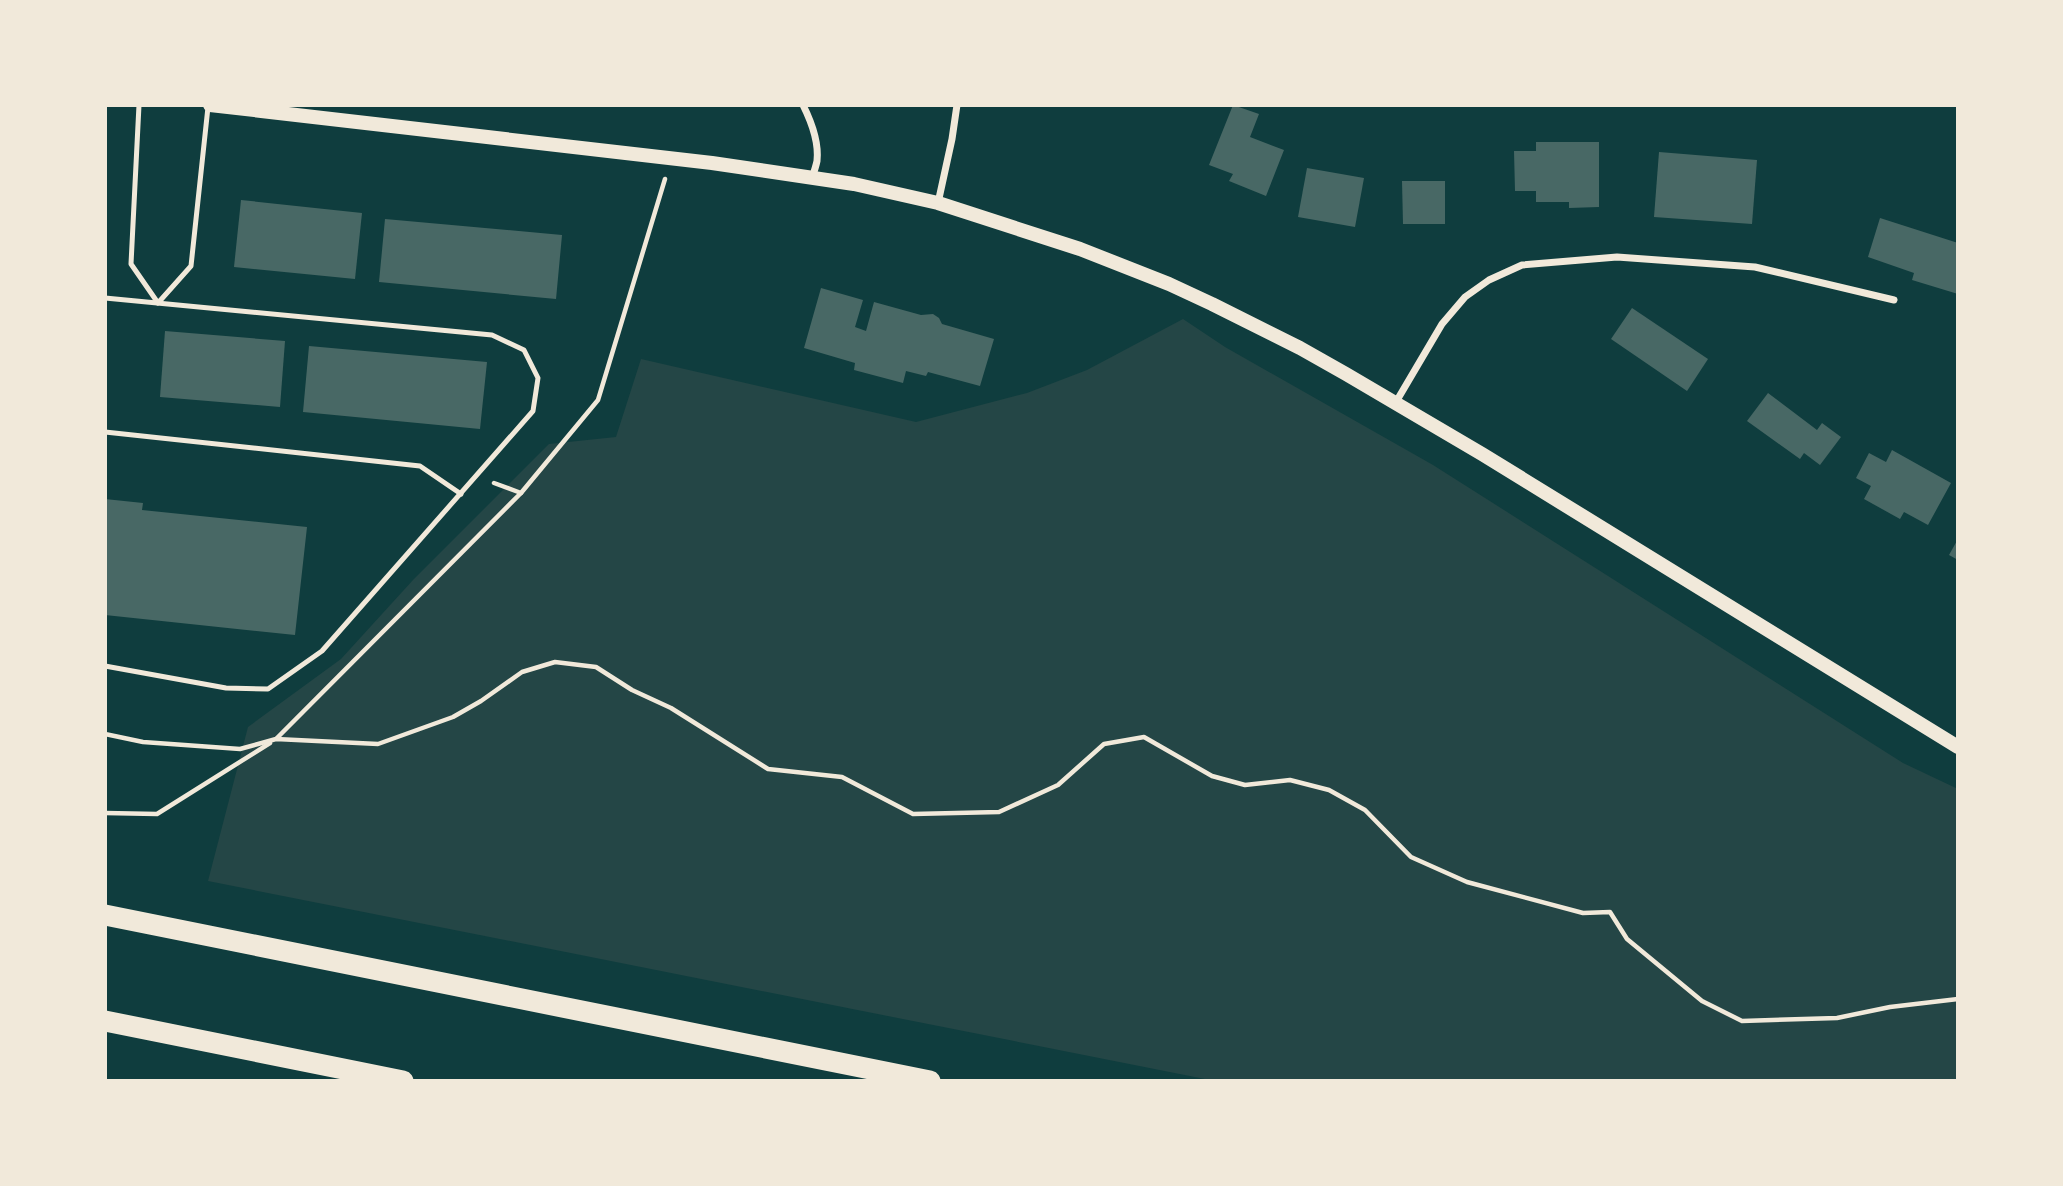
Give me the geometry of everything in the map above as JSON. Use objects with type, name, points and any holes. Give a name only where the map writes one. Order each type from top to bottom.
[{"type":"highway","points":[[105,915],[930,1081]]},
{"type":"highway","points":[[105,1021],[404,1081]]},
{"type":"main road","points":[[209,105],[671,158],[854,184],[938,203],[1080,249],[1169,284],[1300,348],[1396,402],[1958,747]]},
{"type":"street","points":[[803,105],[816,143],[817,160],[812,178]]},
{"type":"street","points":[[938,203],[957,105]]},
{"type":"street","points":[[1396,402],[1441,324],[1465,298],[1489,280],[1522,265],[1617,257],[1755,267],[1894,300]]},
{"type":"lane","points":[[139,105],[131,264],[158,303]]},
{"type":"lane","points":[[158,303],[191,266],[209,105]]},
{"type":"lane","points":[[105,298],[492,335],[524,350],[538,378],[533,411],[461,494],[321,651],[268,689],[226,688],[105,666]]},
{"type":"lane","points":[[105,432],[420,466],[461,494]]},
{"type":"path","points":[[105,813],[158,814],[276,739],[521,493],[598,400],[671,158]]},
{"type":"path","points":[[476,476],[521,493]]},
{"type":"path","points":[[105,734],[143,742],[240,749],[276,739],[378,744],[453,717],[522,673],[555,662],[596,667],[632,690],[671,708],[768,769],[842,777],[913,814],[999,812],[1058,785],[1104,744],[1144,737],[1212,776],[1245,785],[1290,780],[1329,790],[1365,810],[1411,857],[1467,882],[1583,913],[1610,912],[1627,939],[1702,1001],[1742,1021],[1837,1018],[1890,1007],[1958,999]]},
{"type":"shaded area","points":[[1183,319],[1225,347],[1433,465],[1903,763],[1958,789],[1958,1081],[1215,1081],[208,881],[248,727],[341,659],[413,580],[549,444],[616,437],[641,359],[916,422],[1027,393],[1087,370]]},
{"type":"building","points":[[1233,105],[1259,114],[1250,137],[1284,150],[1266,196],[1229,181],[1233,174],[1209,165]]},
{"type":"building","points":[[1536,142],[1599,142],[1599,207],[1569,208],[1569,202],[1536,202],[1536,191],[1515,191],[1514,151],[1536,151]]},
{"type":"building","points":[[1659,152],[1757,160],[1752,224],[1654,217]]},
{"type":"building","points":[[1307,168],[1364,178],[1355,227],[1298,217]]},
{"type":"building","points":[[1402,181],[1445,181],[1445,224],[1403,224]]},
{"type":"building","points":[[241,200],[362,213],[355,279],[234,267]]},
{"type":"building","points":[[1880,218],[1958,243],[1958,294],[1912,280],[1914,273],[1868,257]]},
{"type":"building","points":[[385,219],[562,235],[556,299],[379,282]]},
{"type":"building","points":[[821,288],[863,300],[855,327],[866,331],[874,302],[921,315],[933,314],[942,324],[994,339],[980,386],[928,372],[926,376],[906,371],[903,383],[854,370],[855,363],[804,348]]},
{"type":"building","points":[[1632,308],[1708,359],[1687,391],[1611,339]]},
{"type":"building","points":[[165,331],[285,341],[280,407],[160,397]]},
{"type":"building","points":[[309,346],[487,362],[480,429],[303,412]]},
{"type":"building","points":[[1768,393],[1817,430],[1822,423],[1841,437],[1820,465],[1804,453],[1800,459],[1747,421]]},
{"type":"building","points":[[1892,450],[1951,483],[1928,525],[1904,512],[1900,519],[1864,499],[1871,486],[1856,478],[1869,453],[1886,462]]},
{"type":"building","points":[[105,499],[143,503],[142,510],[307,527],[295,635],[105,615]]},
{"type":"building","points":[[1958,539],[1958,560],[1949,555]]}]
